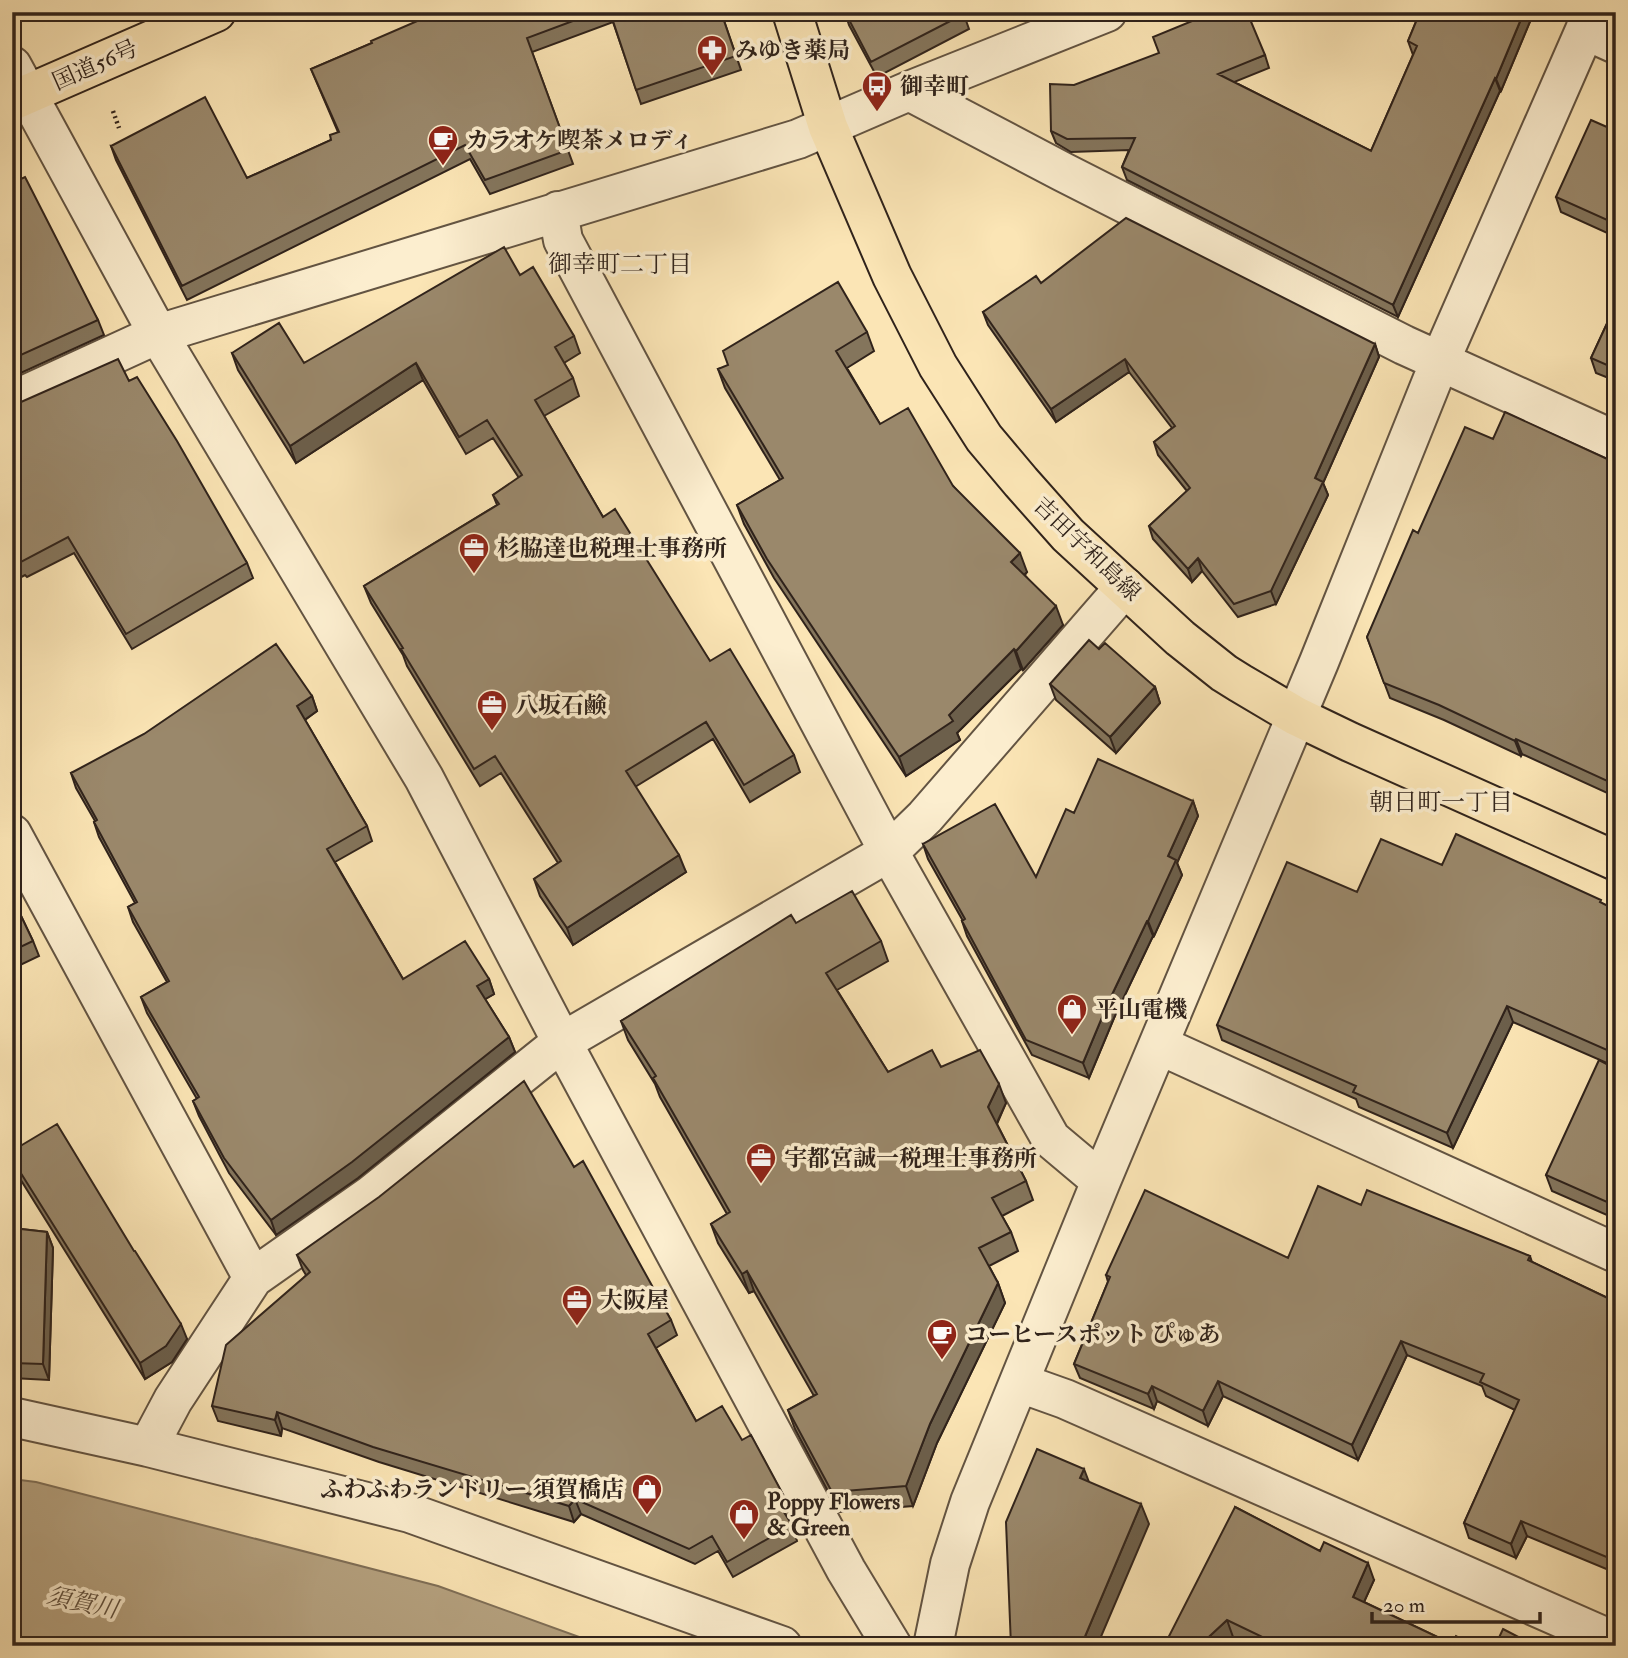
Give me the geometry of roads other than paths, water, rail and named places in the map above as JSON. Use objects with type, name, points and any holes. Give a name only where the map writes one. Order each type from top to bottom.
[{"type":"main road","name":"国道56号","points":[[17,87],[216,12]]},
{"type":"main road","name":"吉田宇和島線","points":[[792,12],[828,127],[892,276],[944,376],[984,438],[1068,536],[1180,638],[1224,673],[1296,716],[1616,861]]},
{"type":"street","points":[[12,401],[158,334],[797,139],[1107,12]]},
{"type":"street","points":[[933,1646],[950,1564],[970,1502],[1101,1181],[1319,662],[1440,361],[1597,29]]},
{"type":"street","points":[[17,87],[158,334],[424,778],[562,1042],[841,1559],[892,1646]]},
{"type":"street","points":[[909,91],[1404,345],[1616,441]]},
{"type":"street","points":[[558,211],[563,240],[889,852],[1051,1139],[1101,1181]]},
{"type":"street","points":[[148,1447],[173,1400],[253,1278],[371,1195],[562,1042],[889,852],[925,817],[1125,587]]},
{"type":"street","points":[[12,834],[253,1278]]},
{"type":"street","points":[[1159,1045],[1616,1253]]},
{"type":"street","points":[[1020,1382],[1077,1404],[1616,1642]]},
{"type":"street","points":[[12,1417],[148,1447],[410,1513],[782,1646]]},
{"type":"water","name":"須賀川","points":[[12,1479],[36,1482],[438,1586],[604,1646],[12,1646]]},
{"type":"place","name":"みゆき薬局","points":[[712,77]]},
{"type":"place","name":"御幸町","points":[[877,113]]},
{"type":"place","name":"カラオケ喫茶メロディ","points":[[443,167]]},
{"type":"place","name":"杉脇達也税理士事務所","points":[[474,575]]},
{"type":"place","name":"八坂石鹸","points":[[492,732]]},
{"type":"place","name":"平山電機","points":[[1072,1036]]},
{"type":"place","name":"宇都宮誠一税理士事務所","points":[[761,1185]]},
{"type":"place","name":"大阪屋","points":[[577,1327]]},
{"type":"place","name":"コーヒースポット ぴゅあ","points":[[942,1361]]},
{"type":"place","name":"ふわふわランドリー 須賀橋店","points":[[647,1516]]},
{"type":"place","name":"Poppy Flowers & Green","points":[[744,1541]]},
{"type":"district","name":"御幸町二丁目","points":[[620,264]]},
{"type":"district","name":"朝日町一丁目","points":[[1441,802]]}]
